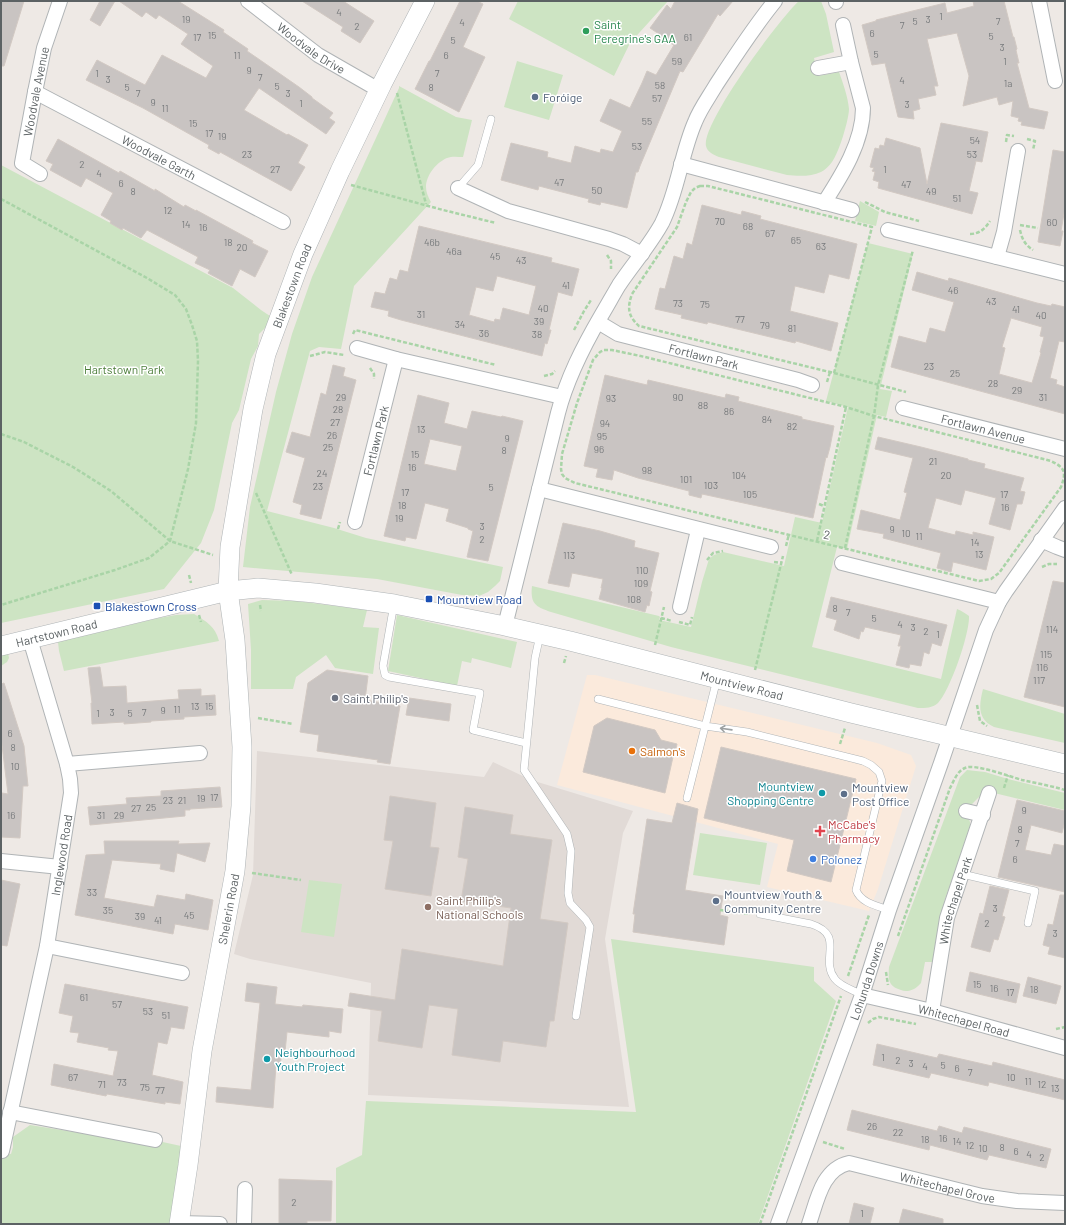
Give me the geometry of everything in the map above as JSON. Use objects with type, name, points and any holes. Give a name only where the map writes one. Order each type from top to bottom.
[{"type":"street","name":"Woodvale Avenue","points":[[40,174],[22,163],[34,92],[44,48],[60,1]]},
{"type":"street","name":"Woodvale Drive","points":[[248,1],[318,55],[380,87]]},
{"type":"street","name":"Blakestown Road","points":[[228,591],[230,547],[243,462],[253,409],[266,354],[303,254],[336,180],[380,87],[425,1]]},
{"type":"street","points":[[505,626],[562,397],[572,372],[585,344],[620,285],[656,234],[666,215],[692,130],[699,113],[746,38],[775,1]]},
{"type":"street","points":[[1039,1],[1055,81]]},
{"type":"street","points":[[824,202],[843,174],[849,162],[861,123],[863,108],[843,25]]},
{"type":"street","points":[[818,68],[851,62]]},
{"type":"street","name":"Woodvale Garth","points":[[34,92],[283,222]]},
{"type":"street","points":[[997,257],[1004,232],[1020,142]]},
{"type":"street","points":[[681,164],[824,202],[856,205]]},
{"type":"street","points":[[458,188],[508,211],[609,239],[623,244],[642,254]]},
{"type":"street","points":[[888,230],[1065,274]]},
{"type":"street","name":"Fortlawn Park","points":[[598,322],[618,334],[798,380],[812,385]]},
{"type":"street","points":[[352,352],[396,359],[562,397]]},
{"type":"street","name":"Fortlawn Park","points":[[354,522],[396,359]]},
{"type":"street","name":"Fortlawn Avenue","points":[[903,408],[1065,449]]},
{"type":"street","points":[[539,489],[698,530],[769,554]]},
{"type":"street","points":[[950,736],[986,630],[999,602],[1016,575],[1065,508]]},
{"type":"street","points":[[686,609],[698,530]]},
{"type":"street","points":[[1042,540],[1057,548],[1065,550]]},
{"type":"street","points":[[842,563],[999,602]]},
{"type":"street","name":"Mountview Road","points":[[228,591],[258,588],[394,604],[505,626],[851,713],[1065,764]]},
{"type":"street","name":"Hartstown Road","points":[[1,646],[228,591]]},
{"type":"street","name":"Shelerin Road","points":[[179,1224],[202,1051],[235,871],[241,806],[242,747],[235,640],[228,591]]},
{"type":"street","name":"Inglewood Road","points":[[2,1151],[47,946],[71,793],[67,764],[30,639]]},
{"type":"street","name":"Lohunda Downs","points":[[778,1224],[862,995],[889,910],[950,736]]},
{"type":"street","points":[[67,764],[200,753]]},
{"type":"street","name":"Whitechapel Park","points":[[932,1011],[946,918],[989,793]]},
{"type":"street","points":[[966,811],[982,815]]},
{"type":"street","points":[[1,861],[60,867]]},
{"type":"street","points":[[47,946],[182,974]]},
{"type":"street","name":"Whitechapel Road","points":[[862,995],[932,1011],[1065,1048]]},
{"type":"street","points":[[10,1112],[156,1140]]},
{"type":"street","name":"Whitechapel Grove","points":[[809,1224],[823,1183],[840,1165],[848,1163],[982,1196],[1017,1201],[1065,1203]]},
{"type":"street","points":[[244,1224],[245,1189]]},
{"type":"street","points":[[179,1224],[220,1224]]},
{"type":"lane","points":[[458,188],[478,166],[491,118]]},
{"type":"lane","points":[[394,604],[383,666],[385,675],[389,677],[480,693],[473,730],[526,743]]},
{"type":"lane","points":[[540,635],[535,658],[524,770],[567,834],[571,851],[568,894],[570,902],[590,926],[576,1016]]},
{"type":"lane","points":[[687,798],[717,679]]},
{"type":"lane","points":[[598,699],[705,726],[747,732],[862,761],[871,765],[879,772],[882,781],[856,890],[859,896],[864,900],[889,910]]},
{"type":"lane","points":[[962,874],[1035,891],[1028,923]]},
{"type":"lane","points":[[760,914],[811,924],[819,926],[825,930],[829,938],[830,970],[835,980],[862,995]]},
{"type":"path","points":[[380,87],[397,92],[426,205]]},
{"type":"path","points":[[1006,144],[1007,134],[1020,142],[1035,141],[1032,156]]},
{"type":"path","points":[[336,180],[502,225]]},
{"type":"path","points":[[834,373],[872,227],[708,186],[700,186],[695,188],[691,192],[686,202],[677,227],[632,294],[629,308],[633,321],[639,326],[834,373],[900,391]]},
{"type":"path","points":[[1,198],[153,281],[175,295],[186,309],[192,325],[197,341],[198,361],[196,423],[188,469],[170,540],[149,558],[1,605]]},
{"type":"path","points":[[856,205],[924,222]]},
{"type":"path","points":[[964,233],[975,234],[981,231],[992,218]]},
{"type":"path","points":[[1021,220],[1020,230],[1024,241],[1028,247],[1035,251]]},
{"type":"path","points":[[1020,225],[1038,228]]},
{"type":"path","points":[[845,548],[874,416],[878,385],[913,250]]},
{"type":"path","points":[[603,252],[611,261],[610,274]]},
{"type":"path","points":[[573,332],[593,298]]},
{"type":"path","points":[[379,336],[497,365]]},
{"type":"path","name":"2","points":[[846,407],[639,356],[612,350],[604,350],[595,356],[591,365],[573,416],[562,454],[561,469],[565,478],[570,481],[625,496],[789,534],[979,581],[991,580],[999,573],[1061,487],[1065,477],[1063,468],[1051,461],[874,416]]},
{"type":"path","points":[[310,356],[325,352],[352,352]]},
{"type":"path","points":[[368,366],[374,374],[374,383]]},
{"type":"path","points":[[540,376],[552,374],[557,369]]},
{"type":"path","points":[[817,541],[846,407],[874,416]]},
{"type":"path","points":[[1,434],[24,442],[73,467],[111,492],[170,540],[215,556]]},
{"type":"path","points":[[833,441],[838,442]]},
{"type":"path","points":[[255,488],[299,592]]},
{"type":"path","points":[[819,504],[824,506]]},
{"type":"path","points":[[338,529],[340,520]]},
{"type":"path","points":[[755,670],[789,534]]},
{"type":"path","points":[[706,564],[708,558],[713,553],[724,550]]},
{"type":"path","points":[[769,554],[782,563]]},
{"type":"path","points":[[1040,568],[1049,564],[1062,565]]},
{"type":"path","points":[[651,662],[665,604]]},
{"type":"path","points":[[661,618],[690,625],[686,609]]},
{"type":"path","points":[[977,703],[980,721],[986,726],[993,728]]},
{"type":"path","points":[[253,718],[292,724]]},
{"type":"path","points":[[898,936],[950,788],[961,770],[966,767],[991,771],[1065,790]]},
{"type":"path","points":[[1003,789],[1008,775]]},
{"type":"path","points":[[250,873],[301,880]]},
{"type":"path","points":[[760,1224],[873,904]]},
{"type":"path","points":[[720,910],[760,914]]},
{"type":"path","points":[[886,971],[888,986],[891,988]]},
{"type":"path","points":[[867,1024],[873,1019],[879,1017],[917,1024]]},
{"type":"path","points":[[1053,1029],[1058,1030],[1065,1027]]},
{"type":"shaded area","name":"Mountview Shopping Centre","points":[[587,675],[595,675],[877,743],[911,755],[916,766],[878,889],[869,911],[767,887],[778,844],[557,785]]},
{"type":"shaded area","name":"Saint Philip's National Schools","points":[[257,751],[484,777],[493,762],[531,780],[633,811],[623,833],[605,939],[629,1107],[368,1095],[371,983],[250,959],[234,954],[253,875]]},
{"type":"green space","name":"Saint Peregrine's GAA","points":[[518,1],[668,1],[630,43],[614,76],[509,19]]},
{"type":"green space","points":[[799,1],[821,1],[826,14],[834,52],[814,58],[818,76],[839,72],[848,100],[849,109],[847,120],[835,158],[821,172],[813,175],[800,176],[787,175],[719,157],[709,152],[706,146],[708,134],[728,95],[760,49],[789,11]]},
{"type":"green space","points":[[517,61],[563,75],[549,120],[504,107]]},
{"type":"green space","points":[[399,86],[456,117],[472,120],[463,157],[447,158],[433,170],[426,182],[426,191],[431,202],[354,286],[341,349],[319,347],[310,351],[267,511],[334,528],[366,538],[503,567],[500,581],[488,592],[479,596],[462,595],[377,579],[243,567],[250,507],[276,392],[292,334],[312,277]]},
{"type":"green space","name":"Hartstown Park","points":[[1,165],[233,288],[270,316],[268,325],[259,334],[258,346],[251,359],[239,410],[232,423],[214,510],[201,543],[164,589],[1,623]]},
{"type":"green space","points":[[860,201],[879,212],[876,226],[855,221]]},
{"type":"green space","points":[[868,243],[913,254],[880,389],[892,391],[886,417],[877,415],[847,549],[837,547],[812,647],[941,679],[957,609],[969,616],[966,635],[953,675],[943,697],[938,703],[931,707],[918,708],[671,647],[551,612],[535,604],[532,597],[532,586],[659,616],[659,620],[691,627],[709,559],[714,555],[723,552],[784,566],[795,517],[822,523],[848,407],[826,401]]},
{"type":"green space","points":[[262,600],[296,601],[367,610],[363,627],[379,628],[373,674],[335,668],[326,655],[296,677],[293,689],[251,689],[251,650],[248,604]]},
{"type":"green space","points":[[194,614],[207,622],[213,628],[219,641],[64,671],[58,642],[159,618]]},
{"type":"green space","points":[[397,615],[517,642],[511,668],[472,658],[471,663],[462,661],[457,686],[388,671]]},
{"type":"green space","points":[[8,653],[9,658],[7,662],[1,666],[1,655]]},
{"type":"green space","points":[[983,689],[1065,714],[1065,743],[994,727],[988,724],[982,716],[980,706]]},
{"type":"green space","points":[[967,770],[985,772],[1065,793],[1065,810],[990,792],[983,793],[970,806],[966,812],[970,822],[970,830],[945,899],[933,962],[925,962],[921,983],[915,989],[903,991],[891,984],[889,978],[889,967],[960,777]]},
{"type":"green space","points":[[700,833],[767,843],[760,885],[693,875]]},
{"type":"green space","points":[[309,880],[342,884],[334,937],[301,932]]},
{"type":"green space","points":[[611,939],[814,967],[814,981],[836,1001],[758,1224],[336,1224],[336,1168],[362,1155],[366,1101],[636,1112]]},
{"type":"green space","points":[[30,1125],[124,1140],[158,1141],[181,1146],[170,1224],[1,1224],[1,1153],[11,1154],[13,1137]]},
{"type":"building","points":[[1,1],[24,1],[4,66],[1,66]]},
{"type":"building","points":[[100,1],[115,1],[100,26],[90,20]]},
{"type":"building","points":[[119,1],[178,1],[224,30],[223,32],[248,49],[247,51],[299,87],[333,113],[329,118],[335,122],[326,134],[259,88],[244,110],[287,135],[288,134],[308,145],[298,163],[305,167],[291,191],[220,152],[219,154],[208,148],[209,145],[143,108],[86,80],[97,60],[145,85],[162,55],[206,78],[213,66],[181,44],[188,34],[159,15],[156,19],[146,12],[142,17]]},
{"type":"building","points":[[302,1],[343,1],[374,21],[360,43],[341,31],[343,27]]},
{"type":"building","points":[[460,1],[477,1],[483,4],[463,47],[485,57],[459,112],[415,89]]},
{"type":"building","points":[[675,1],[733,1],[720,16],[718,14],[683,72],[680,71],[638,172],[636,172],[627,208],[601,202],[600,205],[588,202],[589,199],[539,186],[538,190],[501,180],[511,143],[548,152],[547,157],[571,163],[575,146],[600,153],[601,149],[613,152],[622,131],[600,121],[610,99],[630,108],[647,71],[656,75],[674,45],[661,38],[662,36],[650,28],[667,5],[671,9]]},
{"type":"building","points":[[973,1],[1004,1],[1017,49],[1019,63],[1017,63],[1029,108],[1048,112],[1044,129],[1021,125],[1022,122],[1018,121],[1019,118],[1011,116],[1013,101],[999,105],[997,97],[963,106],[969,76],[957,33],[927,39],[938,86],[934,86],[936,95],[918,99],[920,109],[913,111],[914,119],[898,117],[885,63],[872,65],[862,25],[876,20],[945,3],[947,13],[974,6]]},
{"type":"building","points":[[941,123],[988,132],[982,162],[976,161],[969,191],[978,193],[972,214],[878,188],[879,182],[873,180],[875,172],[872,171],[874,168],[870,167],[875,148],[879,149],[880,145],[884,146],[886,138],[920,148],[927,184]]},
{"type":"building","points":[[58,139],[119,173],[120,171],[155,191],[155,189],[184,207],[185,205],[196,210],[253,241],[252,243],[268,251],[255,277],[240,269],[232,286],[208,273],[210,270],[195,263],[198,257],[147,230],[141,238],[110,223],[111,221],[101,215],[113,193],[86,178],[81,187],[50,170],[53,164],[46,161]]},
{"type":"building","points":[[1053,150],[1065,152],[1065,208],[1060,246],[1038,242]]},
{"type":"building","points":[[702,205],[741,215],[742,211],[761,216],[760,219],[857,244],[849,279],[829,274],[824,293],[795,286],[790,311],[838,323],[831,351],[796,341],[795,343],[708,322],[707,324],[681,318],[682,315],[655,309],[660,288],[665,289],[674,256],[683,259],[687,243],[692,245]]},
{"type":"building","points":[[419,226],[552,258],[551,262],[579,269],[572,296],[558,292],[549,330],[551,330],[547,344],[545,343],[542,356],[401,320],[388,316],[389,311],[371,307],[375,292],[385,294],[390,278],[397,280],[400,270],[408,272]],"holes":[[[497,276],[536,286],[529,315],[503,308],[500,320],[495,319],[494,322],[469,315],[476,287],[493,291]]]},
{"type":"building","points":[[917,272],[948,281],[949,278],[1037,303],[1065,307],[1065,342],[1059,341],[1050,378],[1057,380],[1056,384],[1065,387],[1065,414],[891,367],[899,336],[926,343],[930,328],[945,332],[954,302],[912,290]],"holes":[[[1011,318],[1042,327],[1040,336],[1044,337],[1032,383],[999,374],[1005,348],[1002,347]]]},
{"type":"building","points":[[333,365],[345,368],[343,376],[356,380],[321,519],[300,514],[302,505],[293,502],[305,458],[286,452],[292,432],[310,437],[321,393],[326,395]]},
{"type":"building","points":[[605,375],[647,385],[648,380],[725,398],[726,394],[739,397],[738,401],[802,417],[802,419],[834,426],[813,518],[702,494],[701,498],[689,495],[689,491],[638,478],[614,470],[612,480],[596,477],[598,469],[584,466]]},
{"type":"building","points":[[418,395],[449,403],[444,423],[467,429],[472,411],[523,421],[488,561],[467,557],[473,531],[446,521],[449,509],[425,503],[416,539],[406,537],[405,541],[384,536]],"holes":[[[430,439],[462,446],[456,471],[424,464]]]},
{"type":"building","points":[[878,437],[968,459],[985,464],[984,468],[1024,478],[1020,491],[1025,492],[1022,504],[1017,504],[1010,530],[989,524],[996,498],[965,490],[961,505],[936,498],[928,528],[955,535],[956,531],[973,535],[973,532],[994,537],[986,570],[953,562],[951,572],[937,568],[941,553],[883,538],[884,534],[857,529],[861,510],[900,520],[907,493],[904,492],[913,458],[875,449]]},
{"type":"building","points":[[563,523],[600,531],[635,541],[634,547],[659,553],[650,591],[652,592],[649,606],[647,605],[645,612],[599,599],[603,579],[572,573],[569,587],[548,583]]},
{"type":"building","points":[[1053,581],[1065,583],[1065,707],[1024,697]]},
{"type":"building","points":[[831,597],[947,625],[941,646],[932,643],[929,654],[924,652],[921,666],[910,664],[909,668],[896,665],[901,646],[898,646],[901,635],[865,627],[863,632],[861,631],[859,639],[834,630],[837,620],[826,617]]},
{"type":"building","points":[[100,667],[103,687],[126,686],[127,703],[179,699],[178,690],[201,689],[201,696],[215,695],[216,715],[124,724],[124,722],[92,724],[92,703],[88,668]]},
{"type":"building","name":"Saint Philip's","points":[[327,670],[368,676],[365,700],[400,706],[390,764],[377,762],[378,760],[317,751],[319,735],[300,732],[308,683]]},
{"type":"building","points":[[4,683],[24,746],[28,786],[23,786],[20,838],[1,837],[2,793],[8,794],[1,737],[1,684]]},
{"type":"building","points":[[409,698],[451,704],[449,721],[406,715]]},
{"type":"building","name":"Salmon's","points":[[607,718],[655,730],[661,740],[677,744],[665,793],[583,772],[594,726]]},
{"type":"building","points":[[721,747],[856,779],[831,882],[787,871],[794,840],[704,818]]},
{"type":"building","points":[[220,787],[222,807],[185,810],[185,816],[90,825],[88,807],[127,804],[126,798],[161,796],[161,791]]},
{"type":"building","points":[[390,796],[436,803],[430,847],[439,848],[431,896],[385,889],[393,841],[384,840]]},
{"type":"building","points":[[1017,800],[1065,811],[1065,821],[1062,833],[1031,825],[1025,850],[1051,855],[1054,844],[1065,846],[1065,892],[998,877]]},
{"type":"building","points":[[677,803],[698,809],[685,890],[723,896],[720,915],[728,917],[724,945],[633,932],[635,914],[633,914],[647,819],[672,823]]},
{"type":"building","points":[[465,807],[513,815],[510,834],[552,840],[540,919],[568,923],[554,1021],[550,1021],[546,1047],[503,1041],[500,1062],[452,1055],[458,1009],[429,1005],[422,1048],[378,1041],[382,1011],[348,1006],[350,993],[395,1000],[402,949],[503,966],[511,908],[461,901],[468,859],[458,857]]},
{"type":"building","points":[[104,841],[179,841],[178,844],[210,843],[205,862],[177,853],[174,872],[160,869],[161,864],[112,860],[104,898],[154,907],[157,895],[185,900],[186,894],[213,900],[208,930],[175,924],[173,934],[75,915],[86,855],[105,854]]},
{"type":"building","points":[[1,880],[20,884],[7,946],[1,945]]},
{"type":"building","points":[[990,886],[1009,890],[1002,916],[1005,917],[998,940],[994,939],[990,952],[971,947],[980,913],[983,914]]},
{"type":"building","points":[[1060,895],[1065,895],[1065,958],[1048,954],[1050,947],[1043,945],[1048,924],[1053,925]]},
{"type":"building","points":[[970,972],[1020,984],[1016,1003],[966,991]]},
{"type":"building","points":[[1028,977],[1061,986],[1056,1004],[1023,996]]},
{"type":"building","points":[[247,983],[277,987],[275,1004],[343,1009],[341,1033],[329,1031],[329,1037],[287,1032],[285,1052],[282,1052],[280,1066],[276,1065],[273,1108],[216,1102],[217,1087],[251,1090],[260,1003],[245,1001]]},
{"type":"building","points":[[65,984],[188,1007],[184,1029],[171,1027],[167,1044],[158,1042],[152,1075],[183,1082],[180,1104],[165,1102],[165,1104],[107,1094],[106,1096],[51,1085],[54,1064],[113,1076],[118,1051],[77,1042],[79,1033],[70,1032],[73,1016],[59,1013]]},
{"type":"building","points":[[877,1044],[937,1058],[939,1054],[992,1066],[993,1062],[1065,1080],[1065,1100],[989,1082],[988,1086],[931,1073],[929,1078],[873,1065]]},
{"type":"building","points":[[852,1110],[937,1131],[939,1126],[962,1133],[964,1127],[1051,1149],[1046,1168],[989,1155],[987,1160],[930,1145],[929,1150],[847,1130]]},
{"type":"building","points":[[279,1179],[332,1181],[331,1221],[307,1221],[307,1224],[279,1224]]},
{"type":"building","points":[[854,1203],[874,1208],[870,1224],[849,1224]]},
{"type":"building","points":[[903,1209],[943,1219],[943,1224],[899,1224]]},
{"type":"place","name":"Saint Peregrine's GAA","points":[[586,31]]},
{"type":"place","name":"Foróige","points":[[535,97]]},
{"type":"place","name":"Mountview Road","points":[[429,599]]},
{"type":"place","name":"Blakestown Cross","points":[[97,606]]},
{"type":"place","name":"Saint Philip's","points":[[335,698]]},
{"type":"place","name":"Salmon's","points":[[632,751]]},
{"type":"place","name":"Mountview Shopping Centre","points":[[822,793]]},
{"type":"place","name":"Mountview Post Office","points":[[844,794]]},
{"type":"place","name":"McCabe's Pharmacy","points":[[820,831]]},
{"type":"place","name":"Polonez","points":[[813,859]]},
{"type":"place","name":"Mountview Youth & Community Centre","points":[[716,901]]},
{"type":"place","name":"Saint Philip's National Schools","points":[[428,907]]},
{"type":"place","name":"Neighbourhood Youth Project","points":[[267,1059]]}]
